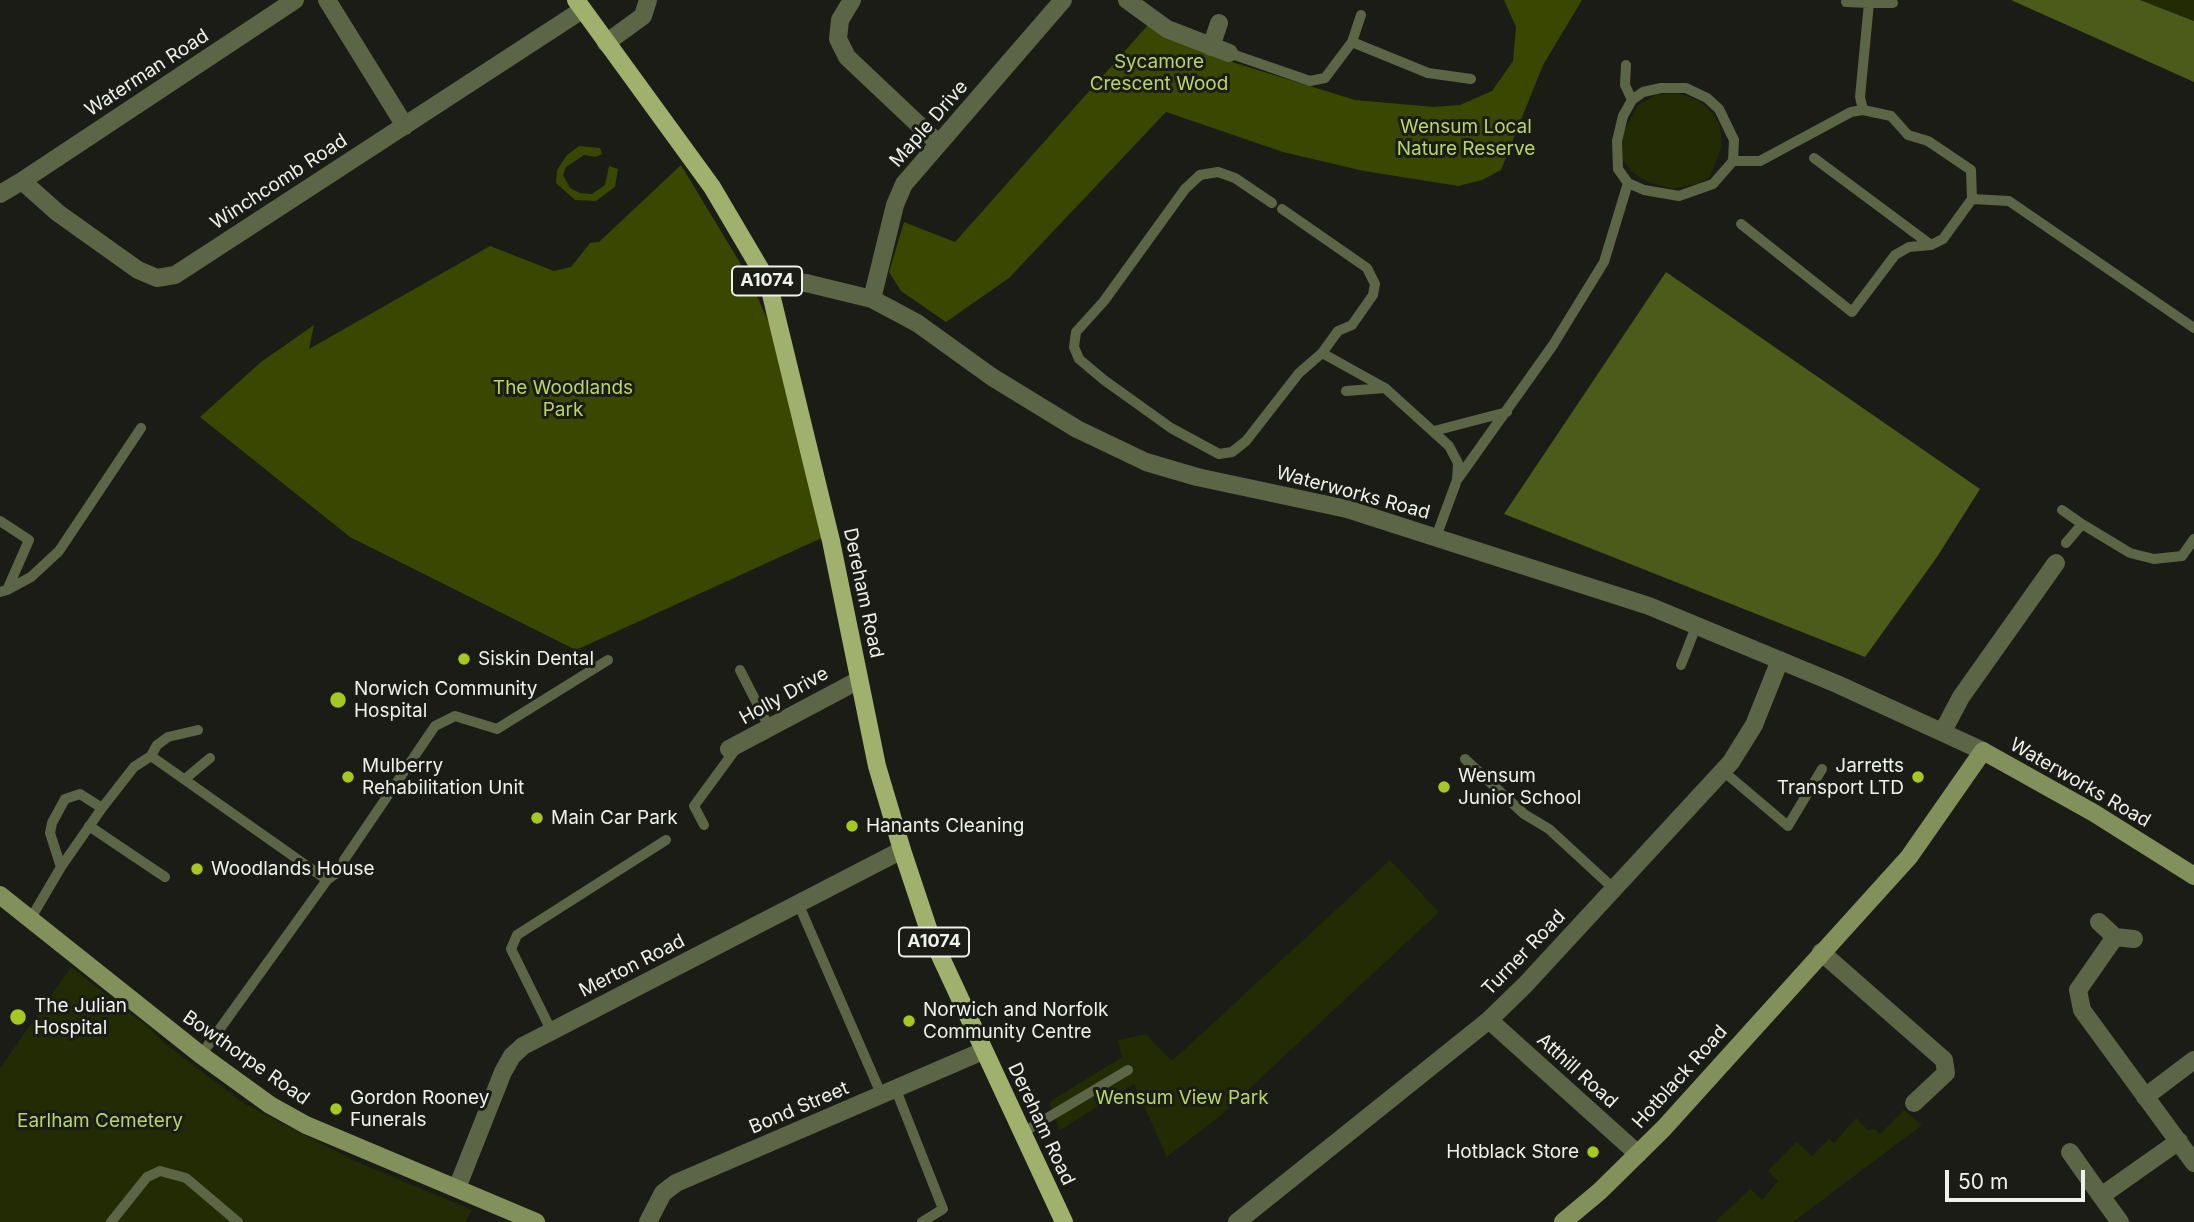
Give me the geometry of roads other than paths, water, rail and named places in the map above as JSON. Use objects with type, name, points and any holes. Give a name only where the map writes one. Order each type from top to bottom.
[{"type":"main road","name":"Dereham Road","points":[[579,5],[712,187],[768,282],[831,541],[880,779],[902,850],[930,934],[1064,1222]]},
{"type":"street","name":"Waterman Road","points":[[22,181],[295,0]]},
{"type":"street","points":[[327,0],[405,126]]},
{"type":"street","points":[[606,43],[643,16],[648,0]]},
{"type":"street","points":[[852,0],[840,20],[838,39],[847,57],[938,143]]},
{"type":"street","name":"Maple Drive","points":[[872,299],[895,205],[904,184],[1063,0]]},
{"type":"street","points":[[1127,0],[1167,29],[1230,53]]},
{"type":"street","name":"Winchcomb Road","points":[[22,181],[84,232],[138,270],[157,278],[175,275],[405,126],[579,5]]},
{"type":"street","points":[[1211,47],[1219,23]]},
{"type":"street","points":[[0,194],[22,181]]},
{"type":"street","name":"Waterworks Road","points":[[768,282],[778,279],[806,283],[872,299],[918,323],[983,370],[1077,429],[1146,462],[1197,477],[1347,509],[1605,591],[1697,624],[1983,751],[2094,813],[2194,876]]},
{"type":"street","points":[[1943,731],[1961,696],[2056,562]]},
{"type":"street","name":"Turner Road","points":[[1237,1222],[1489,1020],[1723,771],[1754,724],[1780,660]]},
{"type":"street","name":"Holly Drive","points":[[734,747],[859,680]]},
{"type":"street","name":"Hotblack Road","points":[[1563,1222],[1638,1154],[1920,844],[1983,751]]},
{"type":"street","name":"Merton Road","points":[[457,1188],[512,1056],[551,1030],[902,850]]},
{"type":"street","name":"Bowthorpe Road","points":[[0,895],[201,1055],[270,1105],[306,1125],[536,1222]]},
{"type":"street","points":[[2099,922],[2115,937],[2134,939]]},
{"type":"street","points":[[2115,937],[2078,990],[2082,1010],[2194,1163]]},
{"type":"street","points":[[1821,953],[1944,1060],[1946,1073],[1914,1103]]},
{"type":"street","name":"Atthill Road","points":[[1489,1020],[1638,1154]]},
{"type":"street","name":"Bond Street","points":[[648,1222],[663,1193],[676,1183],[984,1051]]},
{"type":"street","points":[[2146,1097],[2194,1060]]},
{"type":"street","points":[[2101,1196],[2179,1141]]},
{"type":"street","points":[[2070,1152],[2120,1222]]},
{"type":"lane","points":[[1846,2],[1893,3]]},
{"type":"lane","points":[[1863,110],[1860,97],[1869,3]]},
{"type":"lane","points":[[1230,53],[1310,81],[1325,78],[1352,42],[1361,15]]},
{"type":"lane","points":[[1352,42],[1428,73],[1471,79]]},
{"type":"lane","points":[[1626,65],[1625,85],[1632,100]]},
{"type":"lane","points":[[1661,88],[1686,88],[1707,98],[1719,109],[1734,140],[1734,161],[1713,184],[1679,196],[1644,190],[1628,183],[1618,169],[1617,141],[1623,116],[1632,100],[1643,92],[1661,88]]},
{"type":"lane","points":[[1734,161],[1760,161],[1851,112],[1863,110],[1891,116],[1908,135],[1928,141],[1971,170],[1972,199],[1943,239],[1931,245],[1909,247],[1895,255],[1852,312],[1741,225]]},
{"type":"lane","points":[[1814,158],[1931,245]]},
{"type":"lane","points":[[1218,172],[1235,178],[1367,268],[1375,284],[1373,295],[1352,325],[1338,331],[1322,353],[1299,373],[1246,441],[1232,452],[1219,454],[1171,428],[1104,380],[1079,359],[1073,347],[1076,332],[1104,301],[1185,188],[1200,175],[1218,172]]},
{"type":"lane","points":[[1436,537],[1457,480],[1553,345],[1604,262],[1628,183]]},
{"type":"lane","points":[[1972,199],[2009,201],[2194,328]]},
{"type":"lane","points":[[1322,353],[1385,388],[1434,431],[1449,446],[1458,463],[1457,480]]},
{"type":"lane","points":[[1346,391],[1385,388]]},
{"type":"lane","points":[[1434,431],[1507,412]]},
{"type":"lane","points":[[4,591],[31,577],[59,551],[141,428]]},
{"type":"lane","points":[[2062,510],[2130,553],[2154,559],[2182,556],[2194,540]]},
{"type":"lane","points":[[0,521],[29,540],[4,591]]},
{"type":"lane","points":[[2066,543],[2082,524]]},
{"type":"lane","points":[[1681,665],[1697,624]]},
{"type":"lane","points":[[201,1055],[327,880],[342,869],[344,860],[435,726],[455,716],[497,729],[608,660]]},
{"type":"lane","points":[[740,670],[769,727]]},
{"type":"lane","points":[[31,918],[61,867],[134,767],[151,756],[157,745],[168,737],[198,730]]},
{"type":"lane","points":[[704,825],[694,806],[734,747]]},
{"type":"lane","points":[[151,756],[327,880]]},
{"type":"lane","points":[[186,779],[211,758]]},
{"type":"lane","points":[[1465,759],[1524,814],[1549,829],[1613,888]]},
{"type":"lane","points":[[1723,771],[1788,826],[1822,769]]},
{"type":"lane","points":[[61,867],[50,833],[65,799],[80,794],[102,808]]},
{"type":"lane","points":[[89,826],[165,877]]},
{"type":"lane","points":[[551,1030],[511,949],[517,935],[666,840]]},
{"type":"lane","points":[[798,904],[943,1209],[922,1222]]},
{"type":"lane","points":[[1022,1133],[1128,1070]]},
{"type":"lane","points":[[111,1222],[147,1177],[160,1171],[186,1178],[238,1222]]},
{"type":"place","name":"Siskin Dental","points":[[464,659]]},
{"type":"place","name":"Norwich Community Hospital","points":[[338,700]]},
{"type":"place","name":"Mulberry Rehabilitation Unit","points":[[348,777]]},
{"type":"place","name":"Jarretts Transport LTD","points":[[1918,777]]},
{"type":"place","name":"Wensum Junior School","points":[[1444,787]]},
{"type":"place","name":"Main Car Park","points":[[537,818]]},
{"type":"place","name":"Hanants Cleaning","points":[[852,826]]},
{"type":"place","name":"Woodlands House","points":[[197,869]]},
{"type":"place","name":"The Julian Hospital","points":[[18,1017]]},
{"type":"place","name":"Norwich and Norfolk Community Centre","points":[[909,1021]]},
{"type":"place","name":"Gordon Rooney Funerals","points":[[336,1109]]},
{"type":"place","name":"Hotblack Store","points":[[1593,1152]]},
{"type":"park label","name":"Sycamore Crescent Wood","points":[[1159,73]]},
{"type":"park label","name":"Wensum Local Nature Reserve","points":[[1466,138]]},
{"type":"park label","name":"The Woodlands Park","points":[[563,399]]},
{"type":"park label","name":"Wensum View Park","points":[[1182,1098]]},
{"type":"park label","name":"Earlham Cemetery","points":[[100,1121]]}]
